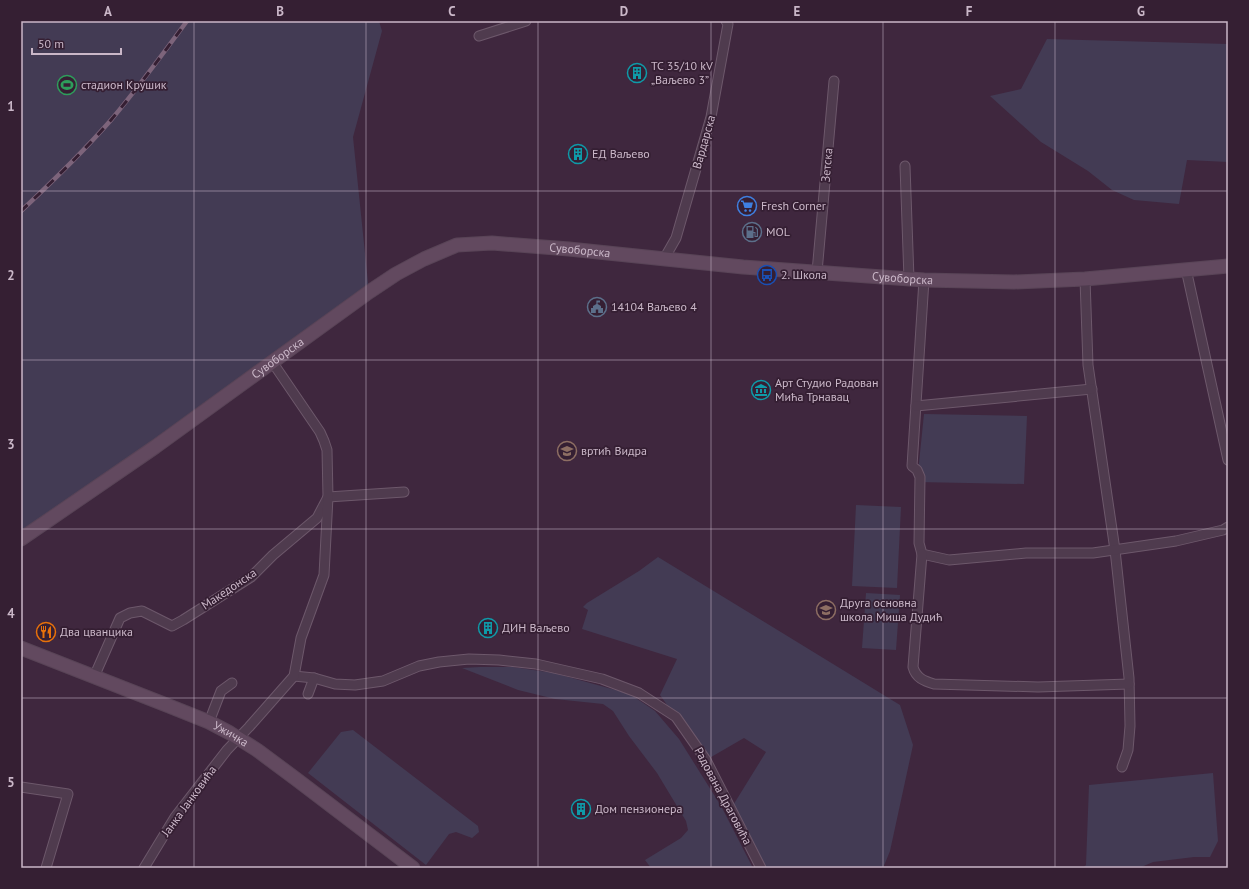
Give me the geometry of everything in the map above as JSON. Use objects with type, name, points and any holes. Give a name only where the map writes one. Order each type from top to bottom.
[{"type":"main road","name":"Сувоборска","points":[[21,539],[155,448],[369,292],[396,274],[424,259],[457,245],[492,243],[569,249],[743,268],[924,280],[1014,282],[1085,279],[1228,266]]},
{"type":"main road","name":"Ужичка","points":[[21,648],[209,722],[239,738],[296,779],[405,866]]},
{"type":"street","points":[[479,36],[526,21]]},
{"type":"street","name":"Вардарска","points":[[664,259],[676,238],[711,117],[728,24],[726,21]]},
{"type":"street","name":"Зетска","points":[[817,272],[834,81]]},
{"type":"street","points":[[906,166],[909,279]]},
{"type":"street","points":[[1186,269],[1228,460]]},
{"type":"street","points":[[1085,279],[1088,365],[1115,550],[1129,684],[1130,726],[1128,750],[1122,767]]},
{"type":"street","points":[[924,280],[912,466],[917,470],[920,477],[919,543],[922,554],[913,667],[915,673],[925,682],[934,684],[1038,687],[1129,684]]},
{"type":"street","points":[[273,363],[320,432],[327,450],[328,497],[324,575],[301,638],[294,676]]},
{"type":"street","points":[[916,406],[1092,390]]},
{"type":"street","points":[[328,497],[404,492]]},
{"type":"street","name":"Македонска","points":[[94,677],[120,618],[130,613],[142,611],[172,626],[183,620],[252,577],[273,555],[317,518],[328,497]]},
{"type":"street","points":[[922,554],[949,560],[1026,553],[1093,553],[1176,541],[1228,528]]},
{"type":"street","name":"Радована Драговића","points":[[294,676],[314,678],[335,684],[355,685],[382,681],[419,666],[439,662],[469,659],[498,660],[536,664],[602,679],[638,693],[676,717],[706,760],[761,868]]},
{"type":"street","name":"Јанка Јанковића","points":[[144,868],[175,817],[227,750],[294,676]]},
{"type":"street","points":[[308,694],[314,678]]},
{"type":"street","points":[[209,722],[221,691],[232,683]]},
{"type":"street","points":[[21,787],[68,794],[46,868]]},
{"type":"shaded area","points":[[21,21],[379,21],[382,31],[353,137],[369,292],[21,539]]},
{"type":"shaded area","points":[[1047,39],[1228,44],[1228,162],[1187,160],[1179,204],[1134,200],[1112,190],[1088,171],[1041,142],[990,96],[1021,89]]},
{"type":"shaded area","points":[[924,414],[1027,416],[1024,484],[917,482]]},
{"type":"shaded area","points":[[856,505],[901,507],[897,588],[852,586]]},
{"type":"shaded area","points":[[658,557],[900,705],[913,745],[890,851],[883,868],[763,868],[732,807],[766,752],[744,738],[706,760],[660,695],[677,659],[582,629],[588,610],[583,607],[587,603],[639,571]]},
{"type":"shaded area","points":[[866,593],[900,595],[896,650],[862,648]]},
{"type":"shaded area","points":[[513,667],[554,673],[630,694],[655,711],[679,739],[721,806],[753,868],[651,868],[645,860],[681,838],[688,830],[686,821],[657,773],[629,736],[613,711],[603,704],[555,699],[518,690],[462,668]]},
{"type":"shaded area","points":[[353,730],[478,826],[479,832],[472,838],[456,832],[449,834],[426,865],[308,773],[341,732]]},
{"type":"shaded area","points":[[1213,773],[1218,841],[1210,857],[1194,857],[1153,862],[1139,868],[1083,868],[1086,865],[1089,785]]},
{"type":"railway","points":[[21,211],[67,167],[111,120],[187,21]]},
{"type":"place","name":"ТС 35/10 kV „Ваљево 3”","points":[[637,73]]},
{"type":"place","name":"стадион Крушик","points":[[67,85]]},
{"type":"place","name":"ЕД Ваљево","points":[[578,154]]},
{"type":"place","name":"Fresh Corner","points":[[747,206]]},
{"type":"place","name":"MOL","points":[[752,232]]},
{"type":"place","name":"2. Школа","points":[[767,275]]},
{"type":"place","name":"14104 Ваљево 4","points":[[597,307]]},
{"type":"place","name":"Арт Студио Радован Мића Трнавац","points":[[761,390]]},
{"type":"place","name":"вртић Видра","points":[[567,451]]},
{"type":"place","name":"Друга основна школа Миша Дудић","points":[[826,610]]},
{"type":"place","name":"ДИН Ваљево","points":[[488,628]]},
{"type":"place","name":"Два цванцика","points":[[46,632]]},
{"type":"place","name":"Дом пензионера","points":[[581,809]]}]
